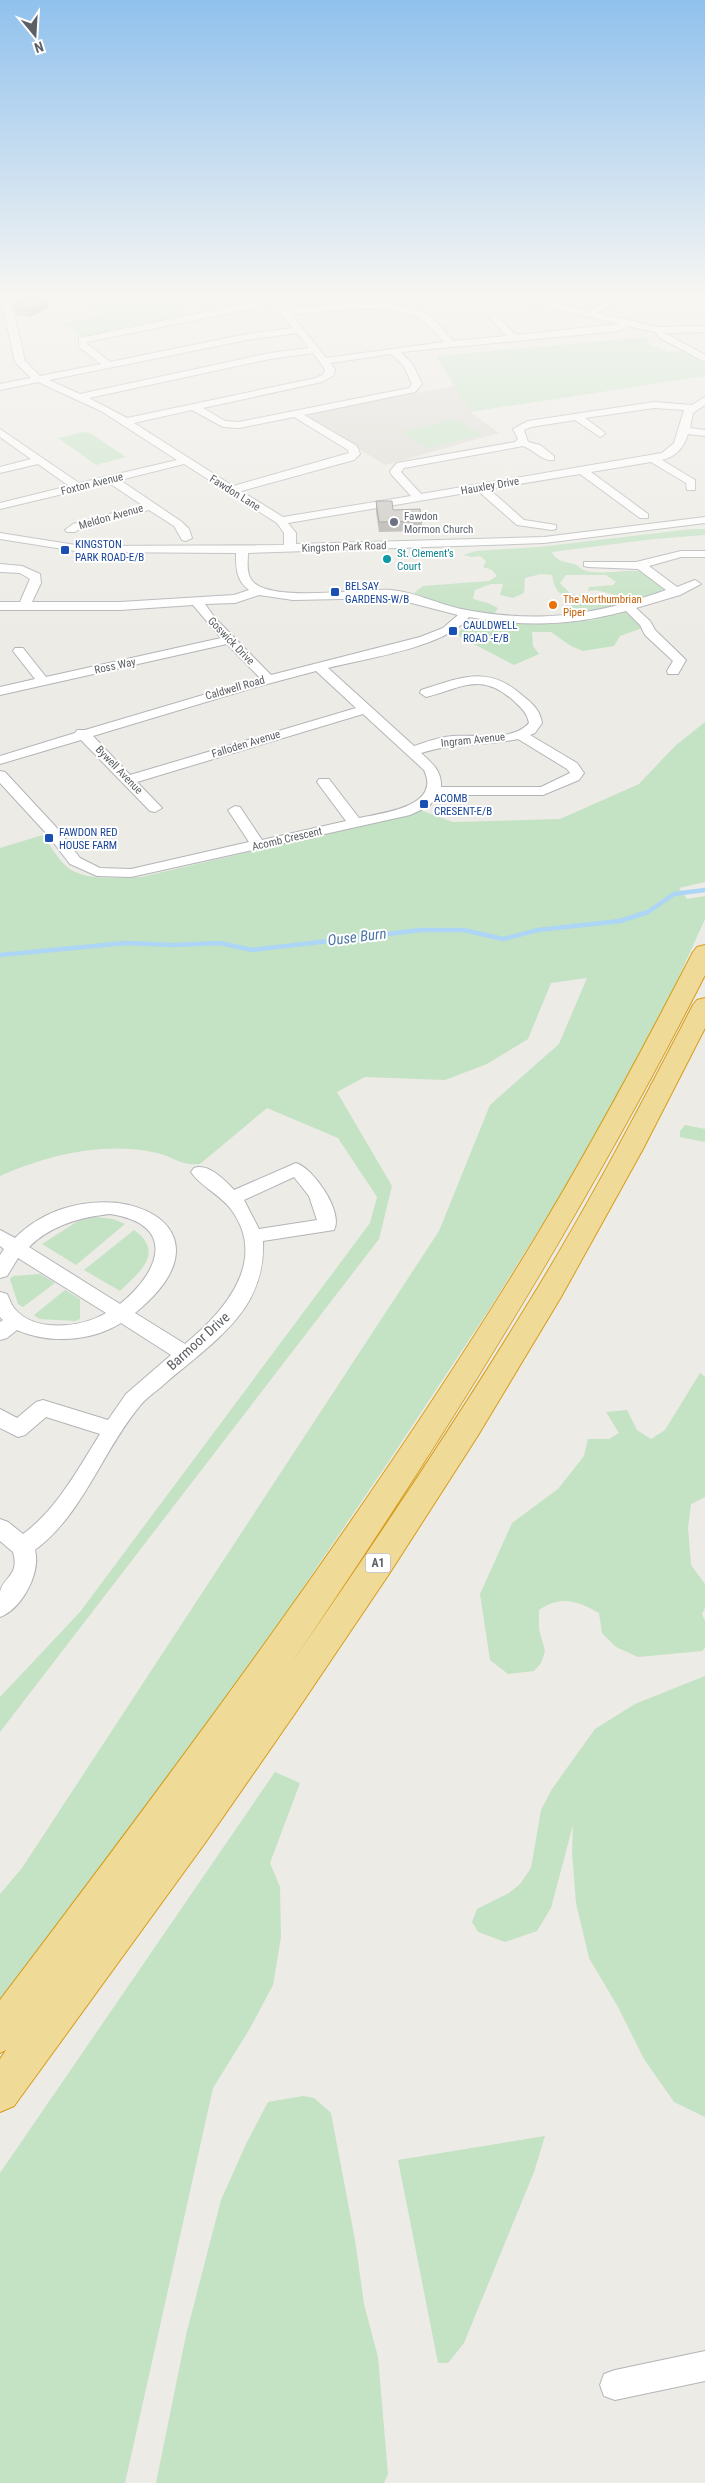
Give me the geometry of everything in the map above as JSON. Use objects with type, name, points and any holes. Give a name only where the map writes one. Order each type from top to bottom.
[{"type":"highway","name":"A1","points":[[0,2033],[234,1716],[348,1553],[443,1410],[497,1326],[605,1144],[705,952]]},
{"type":"highway","name":"A1","points":[[0,2092],[261,1735],[376,1566],[460,1437],[558,1277],[624,1161],[705,1005]]},
{"type":"street","name":"Fawdon Lane","points":[[105,409],[281,521]]},
{"type":"street","points":[[124,422],[185,409]]},
{"type":"street","points":[[197,409],[219,423],[228,425],[246,424],[320,409]]},
{"type":"street","points":[[522,443],[524,440],[518,429],[520,426],[629,409]]},
{"type":"street","name":"Hauxley Drive","points":[[281,521],[654,459],[672,454],[684,430],[688,412],[692,409]]},
{"type":"street","points":[[230,490],[350,458],[355,454],[353,448],[296,414]]},
{"type":"street","points":[[577,417],[600,434]]},
{"type":"street","points":[[684,430],[705,432]]},
{"type":"street","points":[[0,432],[77,487]]},
{"type":"street","points":[[419,498],[396,474],[395,471],[401,465],[522,443],[536,447],[550,458]]},
{"type":"street","points":[[654,459],[691,482],[691,488]]},
{"type":"street","points":[[0,470],[40,460]]},
{"type":"street","name":"Foxton Avenue","points":[[0,506],[184,461]]},
{"type":"street","points":[[583,471],[644,516]]},
{"type":"street","points":[[111,479],[178,524],[183,529],[186,538]]},
{"type":"street","points":[[481,488],[521,523],[552,526]]},
{"type":"street","name":"Meldon Avenue","points":[[71,530],[77,526],[151,506]]},
{"type":"street","points":[[281,521],[290,534],[290,548]]},
{"type":"street","name":"Kingston Park Road","points":[[0,536],[82,548],[178,551],[242,550],[536,540],[705,521]]},
{"type":"street","points":[[242,550],[244,579],[258,591],[286,597],[392,594],[466,613],[551,621],[588,617],[628,607],[695,584]]},
{"type":"street","points":[[596,563],[640,565],[681,554],[705,554]]},
{"type":"street","points":[[640,565],[676,592]]},
{"type":"street","points":[[0,568],[22,570],[36,576],[36,584],[30,591],[25,605]]},
{"type":"street","points":[[0,606],[120,606],[235,599],[258,591]]},
{"type":"street","name":"Goswick Drive","points":[[196,601],[268,679]]},
{"type":"street","points":[[628,607],[646,624],[648,632],[680,660],[672,671]]},
{"type":"street","name":"Caldwell Road","points":[[0,760],[82,733],[268,679],[383,652],[447,632],[456,626],[466,613]]},
{"type":"street","name":"Ross Way","points":[[0,691],[230,640]]},
{"type":"street","points":[[19,651],[43,681]]},
{"type":"street","points":[[318,666],[430,768],[435,778],[434,791],[543,791],[574,777],[577,773],[572,766],[519,734]]},
{"type":"street","name":"Ingram Avenue","points":[[412,751],[451,741],[487,741],[519,734],[531,728],[536,718],[534,713],[499,684],[482,680],[446,692],[426,693]]},
{"type":"street","name":"Falloden Avenue","points":[[128,780],[365,709]]},
{"type":"street","name":"Bywell Avenue","points":[[82,733],[155,808]]},
{"type":"street","name":"Acomb Crescent","points":[[0,775],[51,830],[75,861],[97,872],[131,873],[405,812],[424,803],[434,791]]},
{"type":"street","points":[[324,782],[355,823]]},
{"type":"street","points":[[235,810],[258,845]]},
{"type":"street","points":[[234,1197],[296,1170],[310,1182],[325,1208],[327,1225],[254,1236]]},
{"type":"street","name":"Barmoor Drive","points":[[24,1547],[34,1541],[54,1520],[132,1400],[222,1323],[238,1303],[248,1283],[255,1258],[254,1236],[248,1219],[234,1197],[217,1182],[200,1172]]},
{"type":"street","points":[[0,1271],[8,1242],[60,1217],[80,1211],[102,1208],[120,1209],[145,1216],[162,1234],[166,1253],[160,1276],[149,1288],[121,1313],[96,1324],[57,1331],[7,1327],[6,1314],[0,1299]]},
{"type":"street","points":[[8,1242],[185,1354]]},
{"type":"street","points":[[0,1417],[18,1429],[43,1408],[113,1430]]},
{"type":"street","points":[[0,1528],[24,1547],[28,1558],[26,1572],[0,1607]]},
{"type":"street","points":[[615,2385],[705,2366]]},
{"type":"shaded area","points":[[333,409],[468,409],[499,433],[385,465],[309,418],[316,412]]},
{"type":"green space","points":[[468,409],[490,409],[470,412]]},
{"type":"green space","points":[[455,419],[482,435],[427,448],[401,432]]},
{"type":"green space","points":[[84,432],[90,433],[126,457],[96,465],[58,438]]},
{"type":"green space","points":[[705,529],[705,535],[654,539],[552,552],[558,559],[591,572],[642,572],[653,579],[666,592],[638,601],[596,590],[588,591],[589,587],[613,585],[616,582],[606,575],[566,575],[560,583],[571,594],[602,598],[619,607],[582,615],[571,610],[570,601],[558,591],[552,575],[541,574],[525,578],[524,593],[513,598],[500,595],[503,584],[491,584],[475,590],[473,599],[498,608],[494,614],[442,606],[414,593],[423,586],[489,581],[497,576],[492,570],[483,567],[486,561],[480,556],[463,555],[476,551],[538,547]]},
{"type":"green space","points":[[626,610],[642,628],[620,636],[614,646],[583,651],[571,646],[551,632],[532,632],[533,646],[539,654],[514,665],[455,634],[478,619],[550,624],[593,620]]},
{"type":"green space","points":[[705,722],[705,882],[679,888],[687,899],[705,896],[705,919],[668,1001],[619,1094],[558,1199],[492,1305],[274,1630],[165,1781],[0,2000],[0,1894],[22,1868],[439,1231],[490,1105],[559,1044],[587,978],[551,983],[528,1039],[487,1064],[445,1080],[365,1077],[337,1092],[392,1186],[379,1239],[0,1732],[0,1697],[80,1612],[370,1223],[377,1197],[338,1138],[267,1108],[200,1164],[188,1164],[157,1153],[137,1150],[97,1149],[57,1156],[18,1168],[0,1176],[0,848],[43,835],[60,859],[73,871],[101,878],[123,878],[141,877],[413,814],[420,810],[453,822],[560,819],[639,784],[675,746]]},
{"type":"green space","points":[[685,1125],[705,1129],[705,1142],[680,1137],[680,1131]]},
{"type":"green space","points":[[96,1217],[113,1219],[125,1224],[76,1265],[42,1244],[78,1221]]},
{"type":"green space","points":[[134,1230],[143,1238],[148,1246],[148,1254],[146,1262],[135,1277],[120,1291],[84,1270]]},
{"type":"green space","points":[[40,1274],[55,1283],[23,1307],[18,1304],[10,1279],[13,1276]]},
{"type":"green space","points":[[65,1290],[80,1299],[80,1319],[75,1321],[39,1319],[34,1315]]},
{"type":"green space","points":[[700,1373],[705,1377],[705,1497],[691,1504],[688,1528],[691,1565],[705,1584],[705,1608],[702,1614],[705,1621],[705,1648],[702,1651],[638,1657],[616,1647],[602,1633],[599,1613],[584,1605],[562,1601],[547,1605],[539,1610],[539,1629],[545,1651],[541,1663],[534,1671],[508,1674],[490,1660],[480,1594],[512,1523],[558,1489],[584,1456],[588,1439],[609,1439],[619,1433],[606,1412],[627,1410],[637,1430],[651,1439],[665,1430]]},
{"type":"green space","points":[[705,1676],[705,2117],[674,2102],[644,2059],[618,2007],[589,1958],[576,1903],[572,1852],[573,1825],[551,1908],[537,1931],[505,1942],[478,1932],[472,1922],[477,1909],[509,1893],[520,1884],[531,1868],[541,1810],[552,1789],[595,1729],[635,1704]]},
{"type":"green space","points":[[275,1772],[300,1783],[270,1863],[280,1887],[281,1937],[273,1985],[249,2030],[213,2088],[125,2483],[0,2483],[0,2173]]},
{"type":"green space","points":[[303,2096],[314,2098],[331,2113],[355,2240],[364,2304],[378,2357],[388,2474],[384,2483],[156,2483],[186,2335],[221,2200],[246,2144],[268,2102]]},
{"type":"green space","points":[[545,2136],[534,2172],[464,2343],[448,2363],[438,2363],[398,2160]]},
{"type":"building","points":[[376,501],[392,501],[393,510],[420,509],[422,521],[379,522]]},
{"type":"waterway","name":"Ouse Burn","points":[[0,955],[125,943],[174,945],[220,943],[252,950],[421,930],[464,930],[503,939],[538,930],[620,921],[648,912],[674,894],[705,890]]},
{"type":"place","name":"Fawdon Mormon Church","points":[[394,522]]},
{"type":"place","name":"KINGSTON PARK ROAD-E/B","points":[[65,550]]},
{"type":"place","name":"St. Clement’s Court","points":[[387,559]]},
{"type":"place","name":"BELSAY GARDENS-W/B","points":[[335,592]]},
{"type":"place","name":"The Northumbrian Piper","points":[[553,605]]},
{"type":"place","name":"CAULDWELL ROAD -E/B","points":[[453,631]]},
{"type":"place","name":"ACOMB CRESENT-E/B","points":[[424,804]]},
{"type":"place","name":"FAWDON RED HOUSE FARM","points":[[49,838]]}]
